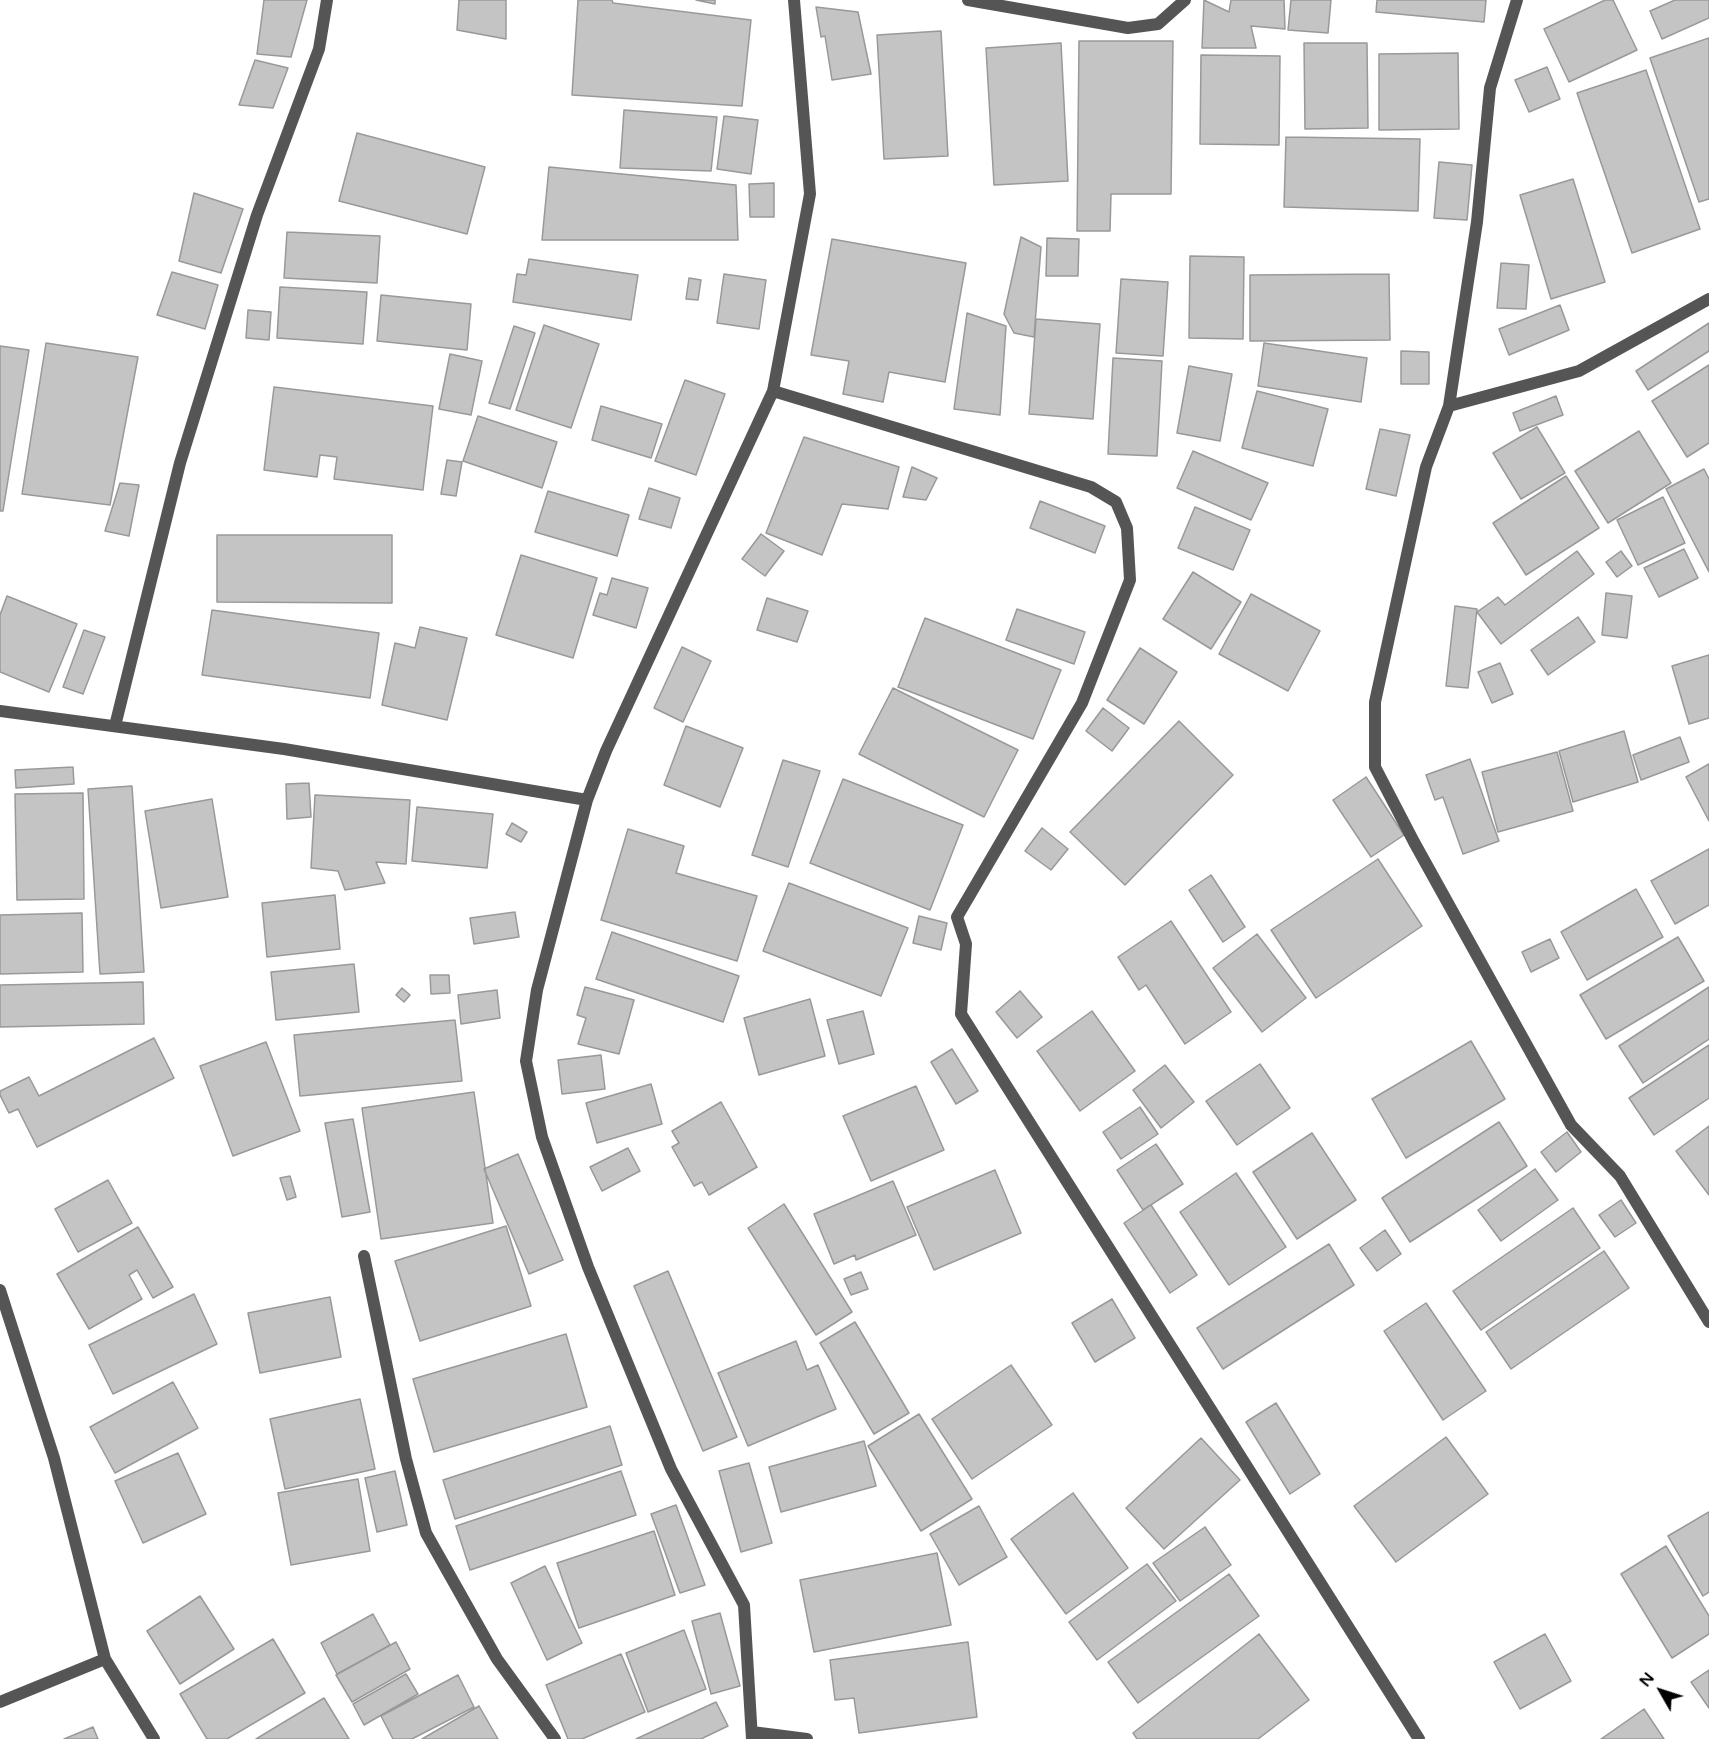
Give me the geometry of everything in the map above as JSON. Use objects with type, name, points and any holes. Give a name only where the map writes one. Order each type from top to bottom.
[{"type":"street","points":[[115,726],[180,463],[257,215],[319,49],[327,0]]},
{"type":"street","points":[[794,0],[810,194],[773,391],[606,751],[587,800],[537,990],[526,1061],[542,1137],[588,1267],[671,1469],[744,1605],[752,1736],[807,1739]]},
{"type":"street","points":[[968,0],[1128,28],[1158,24],[1185,0]]},
{"type":"street","points":[[1517,0],[1490,88],[1478,222],[1449,406],[1426,467],[1375,702],[1375,767],[1414,842],[1571,1125],[1620,1176],[1709,1322]]},
{"type":"street","points":[[1449,406],[1580,371],[1709,299]]},
{"type":"street","points":[[773,391],[1091,488],[1116,502],[1127,528],[1130,580],[1082,703],[957,917],[966,944],[961,1014],[1419,1739]]},
{"type":"street","points":[[0,711],[284,749],[587,800]]},
{"type":"street","points":[[364,1256],[406,1458],[426,1533],[498,1659],[555,1739]]},
{"type":"street","points":[[0,1290],[54,1458],[105,1659],[154,1739]]},
{"type":"street","points":[[0,1702],[105,1659]]},
{"type":"building","points":[[264,0],[307,0],[291,57],[257,54]]},
{"type":"building","points":[[459,0],[506,0],[506,39],[457,30]]},
{"type":"building","points":[[578,0],[612,0],[613,3],[751,20],[742,106],[572,95]]},
{"type":"building","points":[[696,0],[715,0],[715,4]]},
{"type":"building","points":[[1204,0],[1229,12],[1231,0],[1284,0],[1285,29],[1251,26],[1256,48],[1202,48]]},
{"type":"building","points":[[1291,0],[1331,0],[1328,33],[1288,30]]},
{"type":"building","points":[[1377,0],[1486,0],[1484,22],[1376,12]]},
{"type":"building","points":[[1605,0],[1613,0],[1637,50],[1569,82],[1544,29]]},
{"type":"building","points":[[1675,0],[1709,0],[1709,18],[1662,39],[1650,11]]},
{"type":"building","points":[[816,7],[858,12],[871,74],[832,80],[825,36],[821,37]]},
{"type":"building","points":[[941,31],[948,156],[884,159],[877,35]]},
{"type":"building","points":[[1709,38],[1709,199],[1699,202],[1650,58]]},
{"type":"building","points":[[1079,41],[1173,41],[1171,194],[1111,194],[1110,231],[1077,231]]},
{"type":"building","points":[[1061,43],[1068,181],[994,185],[986,48]]},
{"type":"building","points":[[1304,43],[1367,43],[1368,128],[1305,129]]},
{"type":"building","points":[[1458,53],[1459,129],[1379,130],[1379,54]]},
{"type":"building","points":[[1201,55],[1280,56],[1279,145],[1200,144]]},
{"type":"building","points":[[255,60],[288,68],[273,108],[239,105]]},
{"type":"building","points":[[1547,67],[1560,99],[1529,112],[1515,80]]},
{"type":"building","points":[[1646,70],[1700,229],[1632,253],[1577,93]]},
{"type":"building","points":[[624,110],[717,117],[711,171],[620,168]]},
{"type":"building","points":[[724,116],[758,120],[751,174],[717,169]]},
{"type":"building","points":[[357,133],[485,167],[467,234],[339,201]]},
{"type":"building","points":[[1286,137],[1420,139],[1418,211],[1284,207]]},
{"type":"building","points":[[1439,162],[1472,165],[1467,220],[1434,218]]},
{"type":"building","points":[[549,167],[736,185],[738,240],[542,240]]},
{"type":"building","points":[[1573,179],[1605,282],[1551,299],[1520,195]]},
{"type":"building","points":[[774,183],[774,217],[750,217],[749,184]]},
{"type":"building","points":[[194,193],[243,209],[221,273],[179,261]]},
{"type":"building","points":[[287,232],[380,236],[377,283],[284,278]]},
{"type":"building","points":[[1021,237],[1041,247],[1034,337],[1014,333],[1004,314]]},
{"type":"building","points":[[1047,238],[1079,239],[1078,276],[1046,276]]},
{"type":"building","points":[[832,239],[966,263],[945,382],[889,372],[883,402],[843,394],[849,361],[811,355]]},
{"type":"building","points":[[1190,256],[1244,257],[1243,339],[1189,338]]},
{"type":"building","points":[[529,259],[638,275],[631,320],[513,302],[517,274],[526,275]]},
{"type":"building","points":[[1501,263],[1529,265],[1526,309],[1497,308]]},
{"type":"building","points":[[172,272],[218,285],[205,329],[157,315]]},
{"type":"building","points":[[724,274],[766,280],[759,329],[717,323]]},
{"type":"building","points":[[1389,274],[1390,340],[1250,341],[1250,275]]},
{"type":"building","points":[[689,278],[701,280],[698,300],[686,299]]},
{"type":"building","points":[[1121,279],[1168,282],[1163,356],[1116,353]]},
{"type":"building","points":[[280,287],[367,292],[363,344],[277,338]]},
{"type":"building","points":[[381,295],[471,304],[467,350],[377,341]]},
{"type":"building","points":[[1560,305],[1569,330],[1509,355],[1499,329]]},
{"type":"building","points":[[248,310],[271,312],[269,340],[246,338]]},
{"type":"building","points":[[967,313],[1006,326],[1000,415],[954,409]]},
{"type":"building","points":[[1036,319],[1100,324],[1093,419],[1029,414]]},
{"type":"building","points":[[1709,323],[1709,351],[1648,390],[1636,371]]},
{"type":"building","points":[[544,325],[599,344],[571,428],[516,410]]},
{"type":"building","points":[[514,326],[535,333],[510,409],[489,403]]},
{"type":"building","points":[[46,343],[138,357],[110,505],[22,494]]},
{"type":"building","points":[[1264,343],[1367,358],[1361,402],[1258,386]]},
{"type":"building","points":[[0,346],[29,350],[3,511],[0,511]]},
{"type":"building","points":[[1401,351],[1429,352],[1429,384],[1401,384]]},
{"type":"building","points":[[450,354],[482,361],[471,415],[439,409]]},
{"type":"building","points":[[1113,358],[1162,361],[1157,456],[1108,454]]},
{"type":"building","points":[[1709,365],[1709,443],[1687,457],[1652,401]]},
{"type":"building","points":[[1189,366],[1232,374],[1220,441],[1177,433]]},
{"type":"building","points":[[685,380],[725,394],[696,475],[655,461]]},
{"type":"building","points":[[274,387],[433,406],[423,490],[334,479],[337,457],[320,455],[317,477],[264,470]]},
{"type":"building","points":[[1257,391],[1328,409],[1313,466],[1242,448]]},
{"type":"building","points":[[1556,396],[1563,415],[1520,431],[1513,413]]},
{"type":"building","points":[[601,406],[662,424],[651,458],[592,440]]},
{"type":"building","points":[[478,416],[557,442],[542,488],[463,461]]},
{"type":"building","points":[[1537,427],[1565,473],[1521,499],[1493,453]]},
{"type":"building","points":[[1380,429],[1410,435],[1396,496],[1366,489]]},
{"type":"building","points":[[1639,431],[1671,483],[1608,523],[1575,471]]},
{"type":"building","points":[[804,437],[899,467],[888,509],[842,504],[822,555],[766,533]]},
{"type":"building","points":[[1193,451],[1268,483],[1251,520],[1177,488]]},
{"type":"building","points":[[447,460],[462,462],[456,496],[441,494]]},
{"type":"building","points":[[912,467],[937,478],[926,500],[903,497]]},
{"type":"building","points":[[1704,469],[1709,479],[1709,572],[1666,489]]},
{"type":"building","points":[[1566,476],[1599,528],[1526,575],[1493,523]]},
{"type":"building","points":[[120,483],[139,485],[129,536],[105,531]]},
{"type":"building","points":[[649,488],[680,498],[671,528],[639,519]]},
{"type":"building","points":[[548,491],[629,515],[617,556],[535,532]]},
{"type":"building","points":[[1663,497],[1685,543],[1638,565],[1617,520]]},
{"type":"building","points":[[1040,501],[1105,526],[1095,553],[1030,528]]},
{"type":"building","points":[[1195,507],[1250,530],[1233,570],[1178,548]]},
{"type":"building","points":[[761,534],[784,551],[765,576],[742,559]]},
{"type":"building","points":[[217,535],[392,535],[392,603],[217,602]]},
{"type":"building","points":[[1684,549],[1698,578],[1659,597],[1644,568]]},
{"type":"building","points":[[1577,551],[1594,574],[1501,644],[1477,612],[1498,597],[1505,605]]},
{"type":"building","points":[[1621,551],[1632,566],[1617,577],[1606,562]]},
{"type":"building","points":[[521,555],[597,578],[573,658],[496,635]]},
{"type":"building","points":[[1193,572],[1241,602],[1211,649],[1163,619]]},
{"type":"building","points":[[612,578],[648,588],[636,628],[593,615],[600,593],[607,595]]},
{"type":"building","points":[[1606,593],[1632,596],[1627,638],[1602,635]]},
{"type":"building","points":[[1251,594],[1320,631],[1288,691],[1219,654]]},
{"type":"building","points":[[7,596],[77,624],[49,692],[0,672],[0,615]]},
{"type":"building","points":[[767,598],[808,611],[797,642],[757,630]]},
{"type":"building","points":[[1455,606],[1477,609],[1468,688],[1446,686]]},
{"type":"building","points":[[1017,609],[1085,632],[1074,664],[1006,640]]},
{"type":"building","points":[[212,610],[379,633],[370,698],[202,675]]},
{"type":"building","points":[[1578,617],[1595,642],[1548,675],[1531,650]]},
{"type":"building","points":[[925,618],[1061,670],[1033,739],[898,687]]},
{"type":"building","points":[[420,627],[467,638],[447,720],[382,705],[395,643],[415,648]]},
{"type":"building","points":[[84,630],[105,637],[83,694],[63,687]]},
{"type":"building","points":[[682,647],[711,661],[683,722],[654,708]]},
{"type":"building","points":[[1140,648],[1177,672],[1144,724],[1107,700]]},
{"type":"building","points":[[1709,655],[1709,718],[1689,724],[1672,666]]},
{"type":"building","points":[[1500,663],[1513,694],[1492,703],[1478,672]]},
{"type":"building","points":[[893,688],[1018,750],[984,817],[859,754]]},
{"type":"building","points":[[1103,708],[1129,728],[1112,751],[1086,731]]},
{"type":"building","points":[[1179,721],[1233,775],[1125,885],[1070,832]]},
{"type":"building","points":[[686,726],[743,748],[720,807],[664,785]]},
{"type":"building","points":[[1624,731],[1638,782],[1573,802],[1559,751]]},
{"type":"building","points":[[1680,737],[1689,762],[1641,780],[1633,755]]},
{"type":"building","points":[[1557,752],[1573,811],[1498,832],[1482,772]]},
{"type":"building","points":[[1470,759],[1499,841],[1463,854],[1443,797],[1435,800],[1426,775]]},
{"type":"building","points":[[783,760],[820,771],[788,867],[752,855]]},
{"type":"building","points":[[1709,764],[1709,821],[1686,777]]},
{"type":"building","points":[[73,767],[74,784],[16,788],[15,770]]},
{"type":"building","points":[[1366,777],[1404,835],[1371,857],[1333,800]]},
{"type":"building","points":[[843,779],[963,825],[930,910],[810,863]]},
{"type":"building","points":[[309,783],[311,817],[287,819],[286,784]]},
{"type":"building","points":[[132,786],[144,972],[100,974],[88,789]]},
{"type":"building","points":[[83,793],[84,899],[17,900],[15,794]]},
{"type":"building","points":[[315,795],[410,800],[406,864],[376,862],[385,883],[345,890],[338,871],[311,868]]},
{"type":"building","points":[[212,799],[228,897],[161,908],[145,811]]},
{"type":"building","points":[[417,807],[493,814],[487,868],[412,861]]},
{"type":"building","points":[[512,823],[527,832],[521,842],[506,834]]},
{"type":"building","points":[[1042,828],[1068,849],[1051,870],[1025,851]]},
{"type":"building","points":[[628,829],[684,846],[676,873],[757,896],[737,961],[601,920]]},
{"type":"building","points":[[1709,849],[1709,905],[1675,924],[1651,881]]},
{"type":"building","points":[[1378,859],[1422,926],[1316,998],[1271,930]]},
{"type":"building","points":[[1211,875],[1245,927],[1223,942],[1189,890]]},
{"type":"building","points":[[789,883],[908,928],[881,996],[763,951]]},
{"type":"building","points":[[1636,889],[1663,937],[1587,980],[1561,932]]},
{"type":"building","points":[[335,895],[340,949],[267,957],[262,903]]},
{"type":"building","points":[[515,912],[519,937],[474,944],[470,918]]},
{"type":"building","points":[[82,913],[83,972],[0,974],[0,915]]},
{"type":"building","points":[[919,916],[947,923],[941,950],[913,943]]},
{"type":"building","points":[[1171,921],[1231,1012],[1185,1044],[1146,985],[1139,990],[1118,957]]},
{"type":"building","points":[[612,932],[739,976],[723,1022],[596,979]]},
{"type":"building","points":[[1257,934],[1306,998],[1262,1032],[1213,968]]},
{"type":"building","points":[[1678,937],[1704,981],[1606,1039],[1580,995]]},
{"type":"building","points":[[1550,939],[1559,958],[1531,972],[1522,952]]},
{"type":"building","points":[[354,964],[359,1012],[276,1020],[271,972]]},
{"type":"building","points":[[430,975],[449,975],[450,993],[431,994]]},
{"type":"building","points":[[143,982],[144,1024],[0,1027],[0,985]]},
{"type":"building","points":[[585,987],[634,1000],[619,1054],[578,1044],[586,1018],[577,1015]]},
{"type":"building","points":[[1709,987],[1709,1039],[1643,1083],[1619,1046]]},
{"type":"building","points":[[402,988],[410,995],[404,1002],[396,995]]},
{"type":"building","points":[[497,990],[500,1018],[461,1024],[458,995]]},
{"type":"building","points":[[1020,991],[1042,1017],[1017,1038],[996,1012]]},
{"type":"building","points":[[810,999],[825,1056],[759,1075],[744,1018]]},
{"type":"building","points":[[863,1011],[874,1054],[839,1064],[827,1020]]},
{"type":"building","points":[[1092,1011],[1135,1071],[1080,1111],[1037,1051]]},
{"type":"building","points":[[455,1020],[462,1081],[300,1096],[294,1035]]},
{"type":"building","points":[[154,1038],[174,1078],[37,1147],[18,1109],[9,1113],[0,1095],[0,1091],[29,1077],[39,1096]]},
{"type":"building","points":[[1471,1041],[1505,1099],[1406,1158],[1372,1099]]},
{"type":"building","points":[[266,1042],[300,1131],[233,1156],[200,1066]]},
{"type":"building","points":[[1709,1045],[1709,1098],[1654,1135],[1629,1098]]},
{"type":"building","points":[[952,1049],[978,1091],[956,1104],[931,1062]]},
{"type":"building","points":[[601,1055],[605,1089],[562,1094],[558,1060]]},
{"type":"building","points":[[1260,1064],[1290,1108],[1237,1145],[1206,1101]]},
{"type":"building","points":[[1165,1065],[1194,1102],[1161,1128],[1133,1090]]},
{"type":"building","points":[[651,1084],[662,1124],[597,1143],[586,1103]]},
{"type":"building","points":[[916,1086],[944,1150],[871,1181],[843,1116]]},
{"type":"building","points":[[474,1092],[493,1223],[381,1239],[362,1108]]},
{"type":"building","points":[[721,1102],[757,1167],[709,1195],[702,1182],[694,1186],[672,1147],[679,1143],[672,1131]]},
{"type":"building","points":[[1140,1107],[1158,1134],[1121,1159],[1103,1132]]},
{"type":"building","points":[[353,1119],[370,1212],[342,1217],[325,1123]]},
{"type":"building","points":[[1499,1122],[1527,1166],[1410,1242],[1382,1198]]},
{"type":"building","points":[[1709,1126],[1709,1195],[1676,1151]]},
{"type":"building","points":[[1567,1132],[1581,1152],[1556,1172],[1541,1152]]},
{"type":"building","points":[[1312,1133],[1356,1200],[1297,1239],[1253,1172]]},
{"type":"building","points":[[1156,1144],[1183,1184],[1143,1210],[1117,1170]]},
{"type":"building","points":[[628,1148],[640,1171],[602,1191],[590,1167]]},
{"type":"building","points":[[518,1154],[563,1260],[529,1274],[484,1169]]},
{"type":"building","points":[[1535,1169],[1558,1200],[1501,1241],[1478,1210]]},
{"type":"building","points":[[995,1170],[1021,1233],[934,1270],[907,1207]]},
{"type":"building","points":[[1236,1173],[1286,1247],[1229,1285],[1180,1212]]},
{"type":"building","points":[[290,1176],[296,1197],[287,1200],[280,1178]]},
{"type":"building","points":[[108,1180],[132,1223],[78,1252],[55,1209]]},
{"type":"building","points":[[893,1181],[916,1235],[856,1260],[855,1255],[834,1264],[814,1214]]},
{"type":"building","points":[[1621,1200],[1636,1223],[1615,1237],[1599,1215]]},
{"type":"building","points":[[784,1204],[852,1312],[816,1335],[748,1228]]},
{"type":"building","points":[[1151,1205],[1197,1275],[1170,1293],[1124,1223]]},
{"type":"building","points":[[1573,1208],[1600,1248],[1481,1330],[1453,1291]]},
{"type":"building","points":[[506,1226],[531,1306],[420,1341],[395,1261]]},
{"type":"building","points":[[138,1227],[173,1287],[153,1298],[137,1270],[129,1275],[142,1299],[89,1329],[57,1274]]},
{"type":"building","points":[[1385,1230],[1401,1254],[1377,1271],[1360,1248]]},
{"type":"building","points":[[1329,1244],[1354,1285],[1223,1369],[1197,1328]]},
{"type":"building","points":[[1604,1251],[1629,1288],[1511,1369],[1486,1332]]},
{"type":"building","points":[[668,1271],[737,1437],[703,1451],[634,1286]]},
{"type":"building","points":[[861,1272],[868,1289],[851,1295],[844,1279]]},
{"type":"building","points":[[194,1294],[217,1344],[113,1394],[89,1345]]},
{"type":"building","points":[[330,1297],[341,1357],[260,1373],[248,1313]]},
{"type":"building","points":[[1112,1299],[1135,1338],[1095,1362],[1072,1323]]},
{"type":"building","points":[[1426,1303],[1486,1391],[1443,1420],[1384,1331]]},
{"type":"building","points":[[855,1322],[909,1413],[874,1434],[820,1343]]},
{"type":"building","points":[[566,1334],[587,1407],[434,1452],[413,1379]]},
{"type":"building","points":[[796,1341],[807,1370],[818,1365],[836,1409],[748,1446],[718,1373]]},
{"type":"building","points":[[1011,1365],[1052,1425],[972,1479],[932,1419]]},
{"type":"building","points":[[173,1382],[198,1428],[115,1473],[90,1427]]},
{"type":"building","points":[[360,1399],[375,1469],[285,1489],[270,1419]]},
{"type":"building","points":[[1276,1403],[1320,1474],[1290,1494],[1246,1422]]},
{"type":"building","points":[[919,1414],[972,1499],[921,1531],[868,1446]]},
{"type":"building","points":[[610,1426],[622,1465],[455,1519],[443,1480]]},
{"type":"building","points":[[1446,1437],[1488,1494],[1396,1562],[1354,1506]]},
{"type":"building","points":[[1201,1438],[1240,1480],[1164,1549],[1126,1508]]},
{"type":"building","points":[[864,1441],[876,1486],[781,1512],[769,1467]]},
{"type":"building","points":[[178,1453],[206,1514],[143,1543],[115,1481]]},
{"type":"building","points":[[749,1463],[772,1543],[741,1552],[719,1471]]},
{"type":"building","points":[[395,1471],[407,1525],[377,1532],[365,1478]]},
{"type":"building","points":[[621,1471],[636,1515],[470,1570],[456,1526]]},
{"type":"building","points":[[358,1479],[370,1551],[291,1565],[278,1493]]},
{"type":"building","points":[[1073,1493],[1128,1568],[1066,1614],[1011,1539]]},
{"type":"building","points":[[676,1505],[705,1585],[680,1593],[651,1514]]},
{"type":"building","points":[[979,1506],[1007,1557],[959,1585],[930,1534]]},
{"type":"building","points":[[1709,1512],[1709,1592],[1703,1596],[1668,1536]]},
{"type":"building","points":[[1205,1527],[1231,1565],[1180,1601],[1153,1563]]},
{"type":"building","points":[[654,1531],[675,1595],[579,1628],[557,1563]]},
{"type":"building","points":[[1666,1546],[1709,1616],[1709,1634],[1672,1658],[1621,1574]]},
{"type":"building","points":[[937,1553],[951,1625],[814,1652],[800,1580]]},
{"type":"building","points":[[1147,1564],[1176,1601],[1097,1660],[1069,1622]]},
{"type":"building","points":[[545,1566],[582,1643],[547,1660],[511,1583]]},
{"type":"building","points":[[1229,1574],[1259,1616],[1138,1703],[1108,1662]]},
{"type":"building","points":[[200,1596],[234,1649],[180,1684],[147,1631]]},
{"type":"building","points":[[720,1613],[740,1686],[711,1694],[692,1621]]},
{"type":"building","points":[[373,1614],[390,1645],[337,1674],[321,1643]]},
{"type":"building","points":[[684,1630],[706,1689],[648,1712],[626,1653]]},
{"type":"building","points":[[1259,1634],[1309,1700],[1258,1739],[1137,1739],[1133,1733]]},
{"type":"building","points":[[1545,1634],[1571,1681],[1520,1709],[1494,1662]]},
{"type":"building","points":[[273,1639],[305,1693],[227,1739],[207,1739],[180,1694]]},
{"type":"building","points":[[396,1642],[410,1669],[352,1702],[336,1675]]},
{"type":"building","points":[[968,1642],[977,1717],[859,1733],[854,1698],[835,1700],[830,1660]]},
{"type":"building","points":[[621,1654],[645,1712],[582,1739],[568,1739],[546,1685]]},
{"type":"building","points":[[1709,1670],[1709,1708],[1691,1682]]},
{"type":"building","points":[[406,1674],[418,1694],[364,1725],[353,1704]]},
{"type":"building","points":[[458,1675],[474,1707],[412,1739],[393,1739],[381,1716]]},
{"type":"building","points":[[324,1698],[349,1739],[256,1739]]},
{"type":"building","points":[[716,1702],[728,1726],[701,1739],[636,1739]]},
{"type":"building","points":[[479,1706],[498,1739],[422,1739]]},
{"type":"building","points":[[1644,1709],[1664,1739],[1601,1739]]},
{"type":"building","points":[[93,1727],[98,1739],[64,1739]]}]
